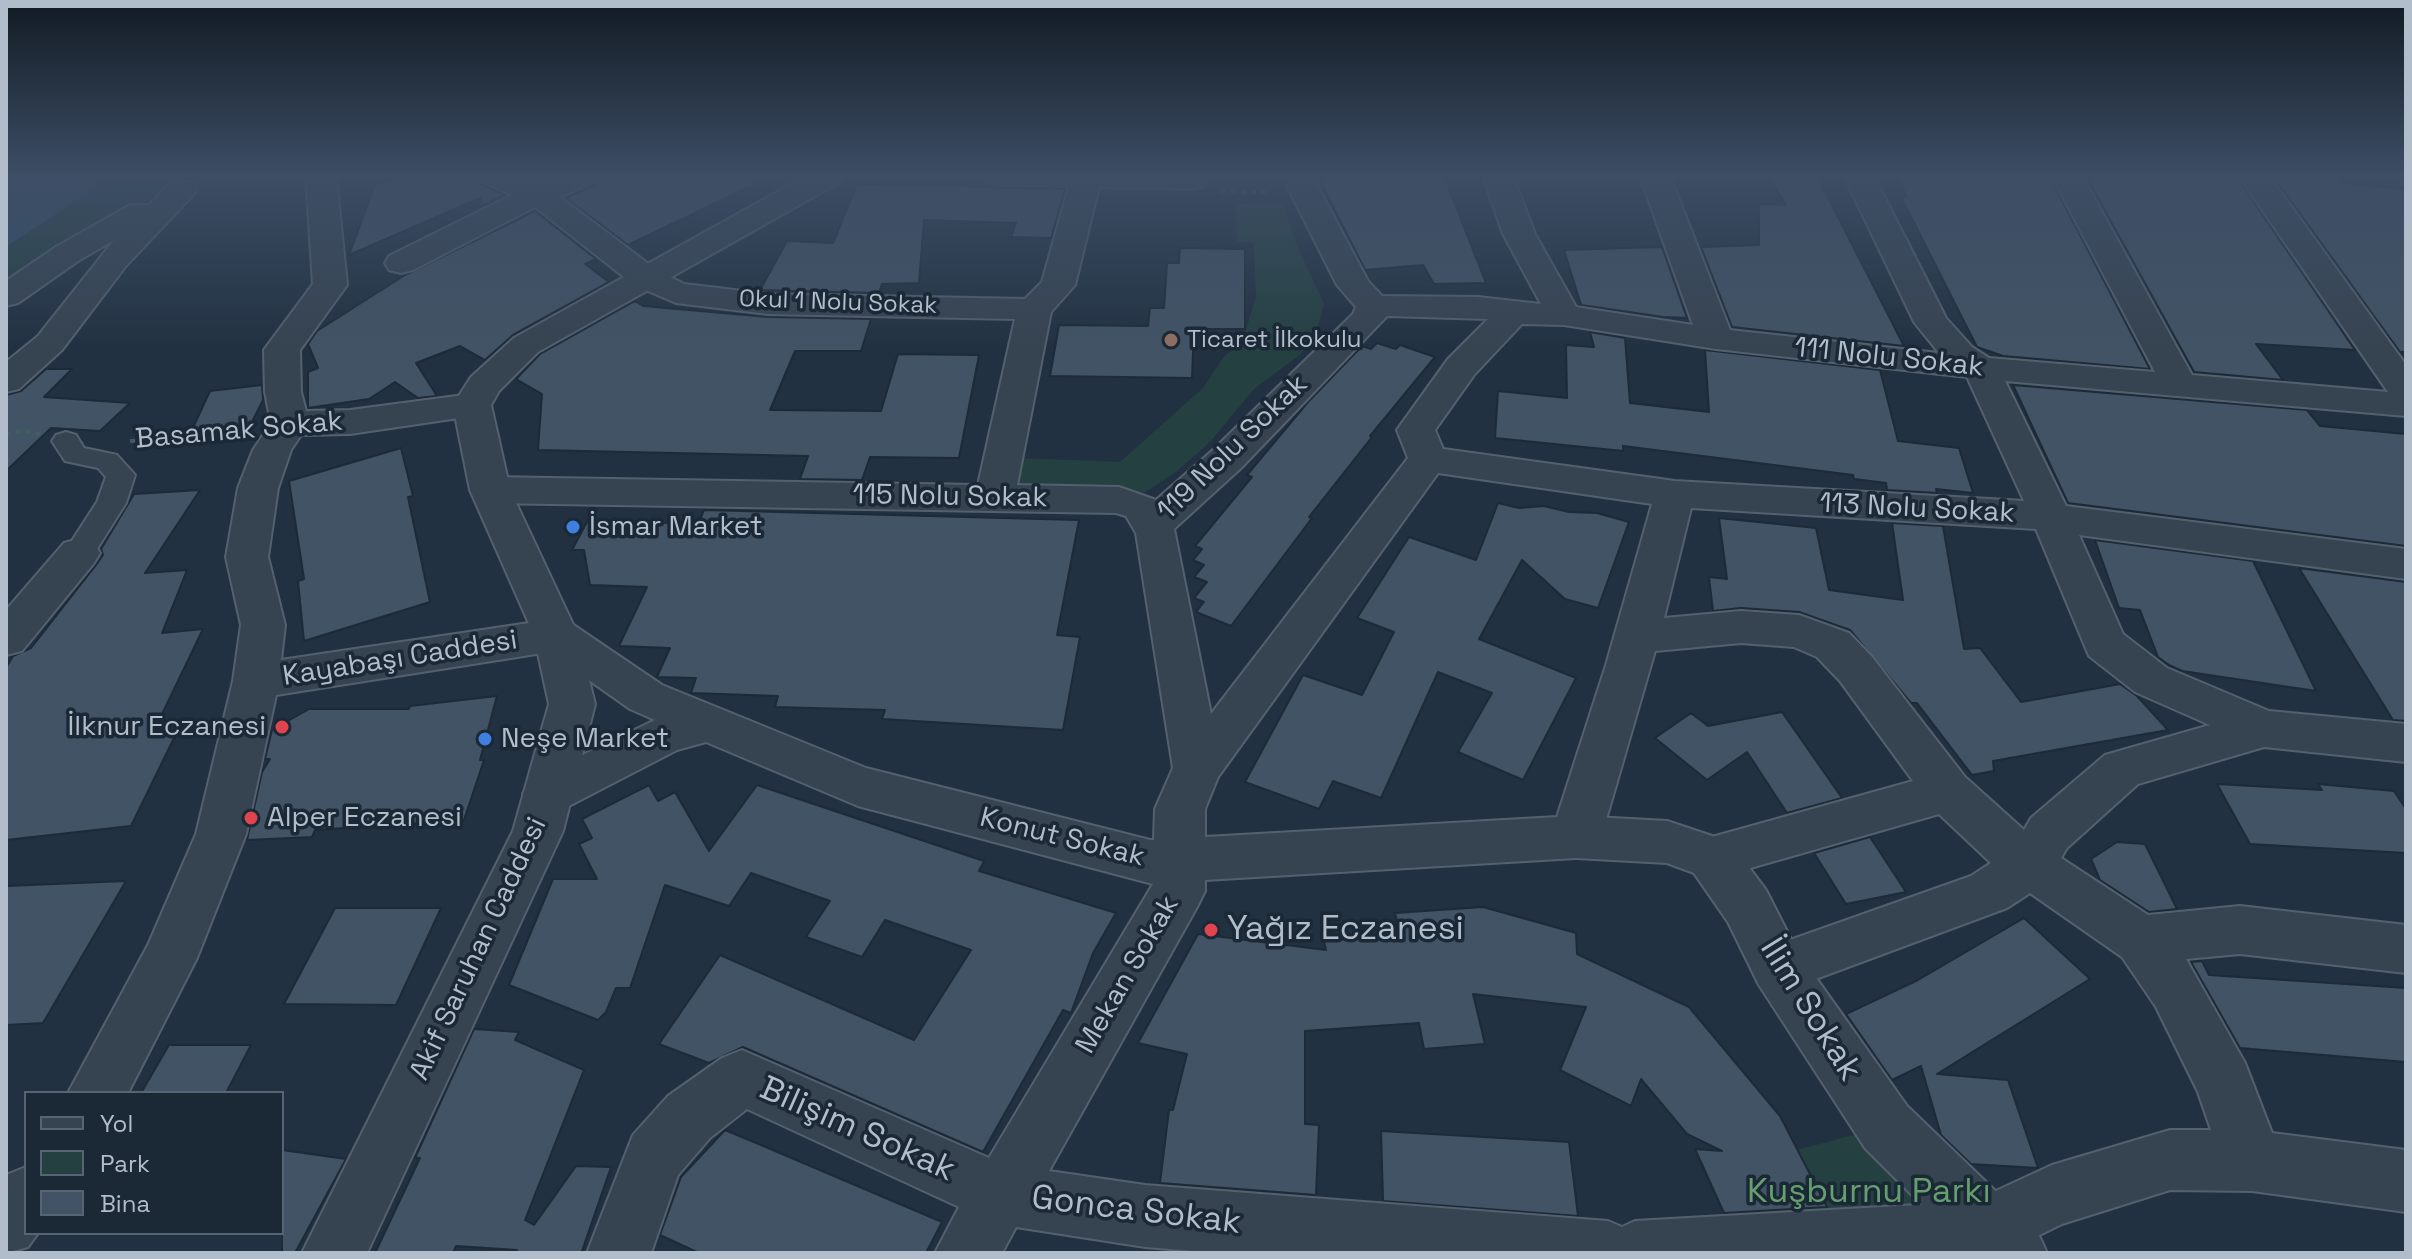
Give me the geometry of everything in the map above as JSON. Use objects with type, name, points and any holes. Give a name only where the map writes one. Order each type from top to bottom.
[{"type":"street","points":[[6,296],[101,235]]},
{"type":"street","points":[[6,381],[50,343],[113,260],[139,235]]},
{"type":"street","points":[[256,681],[263,625],[247,557],[258,488],[272,450],[290,423],[283,392],[282,350],[330,285],[326,235]]},
{"type":"street","points":[[401,263],[458,235]]},
{"type":"street","name":"Okul 1 Nolu Sokak","points":[[590,235],[646,278],[676,293],[768,304],[1034,309]]},
{"type":"street","points":[[472,405],[484,385],[526,345],[724,235]]},
{"type":"street","points":[[995,497],[1034,309],[1058,285],[1071,235]]},
{"type":"street","points":[[1327,235],[1354,285],[1373,306]]},
{"type":"street","points":[[1519,235],[1564,315]]},
{"type":"street","points":[[1677,235],[1716,339]]},
{"type":"street","points":[[1888,235],[1931,322],[1959,355],[1981,368],[2052,519],[2105,644],[2151,680],[2264,729],[2406,743]]},
{"type":"street","points":[[2099,235],[2179,384]]},
{"type":"street","points":[[2296,235],[2406,391]]},
{"type":"street","name":"111 Nolu Sokak","points":[[1373,306],[1478,307],[1513,313],[1564,315],[1716,339],[1981,368],[2406,405]]},
{"type":"street","name":"119 Nolu Sokak","points":[[1152,526],[1227,459],[1369,318],[1373,306]]},
{"type":"street","points":[[1428,459],[1416,430],[1461,367],[1513,313]]},
{"type":"street","name":"Basamak Sokak","points":[[290,423],[350,422],[472,405]]},
{"type":"street","name":"Akif Saruhan Caddesi","points":[[334,1253],[538,831],[572,704],[556,635],[490,490],[472,405]]},
{"type":"street","points":[[6,639],[79,553],[111,503],[121,475],[107,461],[75,455],[66,441]]},
{"type":"street","name":"113 Nolu Sokak","points":[[1428,459],[1675,494],[2052,519],[2406,564]]},
{"type":"street","name":"Mekan Sokak","points":[[967,1253],[1179,891],[1180,809],[1197,768],[1428,459]]},
{"type":"street","name":"115 Nolu Sokak","points":[[490,490],[1119,500],[1140,507],[1152,526]]},
{"type":"street","points":[[1675,494],[1638,636],[1576,837],[1667,842],[1712,857],[1948,791]]},
{"type":"street","points":[[1152,526],[1156,532],[1197,768]]},
{"type":"street","points":[[1638,636],[1741,627],[1799,631],[1833,645],[1856,669],[1948,791],[1988,831],[2030,865],[2141,940],[2175,989],[2224,1083],[2252,1161]]},
{"type":"street","name":"Kayabaşı Caddesi","points":[[98,1091],[170,958],[221,834],[256,681],[556,635]]},
{"type":"street","name":"Konut Sokak","points":[[556,635],[646,697],[858,786],[1150,862],[1576,837]]},
{"type":"street","points":[[548,794],[651,741],[708,723]]},
{"type":"street","points":[[1778,968],[1989,892],[2030,865],[2049,833],[2122,769],[2264,729]]},
{"type":"street","name":"İlim Sokak","points":[[1712,857],[1747,906],[1778,968],[1886,1127],[2002,1240]]},
{"type":"street","points":[[2141,940],[2240,930],[2406,949]]},
{"type":"street","name":"Bilişim Sokak","points":[[619,1253],[654,1156],[689,1117],[742,1078],[999,1194]]},
{"type":"street","points":[[1635,1253],[1917,1236],[2002,1240],[2052,1196],[2170,1160],[2252,1161],[2406,1181]]},
{"type":"street","name":"Gonca Sokak","points":[[999,1194],[1145,1216],[1608,1253]]},
{"type":"street","points":[[6,1225],[24,1201]]},
{"type":"path","name":"Basamak Sokak","points":[[6,434],[23,431],[66,441],[221,437],[290,423]]},
{"type":"green space","points":[[24,235],[94,235],[6,295],[6,247]]},
{"type":"green space","points":[[1237,235],[1293,235],[1324,304],[1317,330],[1301,354],[1254,389],[1211,441],[1176,472],[1144,493],[1012,484],[996,457],[1120,462],[1203,388],[1223,358],[1243,340],[1256,296],[1254,242],[1237,242]]},
{"type":"green space","name":"Kuşburnu Parkı","points":[[1891,1125],[1989,1253],[1777,1253],[1740,1165]]},
{"type":"water","points":[[6,235],[25,235],[6,247]]},
{"type":"building","points":[[357,235],[396,235],[349,255]]},
{"type":"building","points":[[487,235],[565,235],[596,259],[585,264],[609,282],[513,335],[485,360],[460,346],[416,363],[437,396],[418,398],[395,382],[369,399],[308,408],[308,372],[318,368],[308,344],[317,331],[405,275]]},
{"type":"building","points":[[614,235],[649,235],[628,245]]},
{"type":"building","points":[[836,235],[923,235],[919,283],[882,284],[879,293],[760,290],[787,241],[833,243]]},
{"type":"building","points":[[1012,235],[1052,235],[1051,238]]},
{"type":"building","points":[[1347,235],[1467,235],[1486,283],[1434,284],[1423,265],[1365,270]]},
{"type":"building","points":[[1759,235],[1847,235],[1904,346],[1732,327],[1701,247],[1759,245]]},
{"type":"building","points":[[1920,235],[2080,235],[2150,369],[2003,356],[1977,347]]},
{"type":"building","points":[[2118,235],[2276,235],[2355,350],[2256,344],[2283,380],[2194,372]]},
{"type":"building","points":[[2315,235],[2406,235],[2406,352],[2400,352]]},
{"type":"building","points":[[1662,247],[1687,318],[1581,305],[1564,250]]},
{"type":"building","points":[[1180,248],[1245,249],[1245,329],[1194,329],[1192,378],[1050,376],[1059,325],[1148,326],[1150,308],[1164,308],[1167,263],[1179,263]]},
{"type":"building","points":[[635,301],[643,306],[768,317],[871,319],[861,351],[795,351],[770,410],[881,411],[898,354],[979,355],[959,458],[870,457],[862,480],[800,479],[808,456],[538,450],[542,394],[516,379],[540,354]]},
{"type":"building","points":[[1590,332],[1625,338],[1630,403],[1709,412],[1705,350],[1880,370],[1898,441],[1959,448],[1973,493],[1936,489],[1937,493],[1887,490],[1886,483],[1854,479],[1853,475],[1623,446],[1623,451],[1495,438],[1498,391],[1567,398],[1566,345],[1594,347]]},
{"type":"building","points":[[1377,343],[1396,349],[1400,345],[1435,357],[1370,436],[1231,626],[1196,612],[1204,602],[1194,598],[1207,582],[1194,577],[1204,565],[1193,560],[1202,549],[1195,546],[1252,477],[1247,475],[1308,402],[1362,346],[1371,349]]},
{"type":"building","points":[[46,369],[72,369],[44,397],[130,403],[100,431],[51,428],[6,471],[6,395],[21,391]]},
{"type":"building","points":[[262,385],[263,400],[251,424],[191,432],[210,391]]},
{"type":"building","points":[[2013,385],[2307,410],[2320,426],[2406,434],[2406,546],[2068,503]]},
{"type":"building","points":[[401,448],[413,496],[408,497],[430,602],[304,641],[298,581],[304,579],[289,481]]},
{"type":"building","points":[[200,490],[145,573],[187,570],[162,633],[203,629],[151,737],[176,734],[131,826],[6,840],[6,668],[13,656],[31,648],[96,565],[103,555],[101,549],[134,494]]},
{"type":"building","points":[[1498,503],[1519,508],[1544,506],[1569,512],[1597,513],[1629,522],[1598,608],[1565,599],[1522,560],[1479,639],[1576,678],[1523,780],[1458,752],[1492,693],[1438,672],[1381,798],[1333,781],[1319,809],[1245,782],[1303,675],[1362,695],[1394,632],[1357,618],[1409,537],[1476,560]]},
{"type":"building","points":[[704,510],[1079,520],[1057,635],[1080,637],[1063,730],[882,719],[885,710],[775,707],[778,696],[691,693],[696,678],[657,677],[670,648],[619,646],[647,587],[590,585],[584,550],[572,550],[588,520],[698,524]]},
{"type":"building","points":[[1719,518],[1816,528],[1829,590],[1903,600],[1892,523],[1943,526],[1964,649],[1980,648],[2021,702],[2120,684],[2137,696],[2168,730],[1993,761],[1994,771],[1972,775],[1917,703],[1911,703],[1850,630],[1799,612],[1741,608],[1713,611],[1709,577],[1727,579]]},
{"type":"building","points":[[2095,540],[2253,561],[2316,691],[2182,671],[2169,665],[2158,657],[2140,610],[2119,608]]},
{"type":"building","points":[[2299,568],[2406,582],[2406,721],[2393,720]]},
{"type":"building","points":[[497,696],[480,760],[484,760],[464,820],[315,830],[312,837],[247,840],[262,772],[270,759],[265,759],[272,730],[309,709],[409,709],[410,706]]},
{"type":"building","points":[[1782,712],[1842,798],[1787,813],[1747,752],[1707,780],[1655,738],[1691,713],[1708,726]]},
{"type":"building","points":[[2217,784],[2322,790],[2318,784],[2394,791],[2406,809],[2406,853],[2250,844]]},
{"type":"building","points":[[649,785],[658,801],[675,792],[709,851],[757,785],[984,861],[979,871],[1116,913],[1093,953],[1071,1013],[1063,1010],[983,1152],[743,1047],[709,1063],[659,1044],[720,955],[914,1040],[971,950],[885,920],[862,957],[806,937],[830,901],[751,873],[729,906],[665,885],[630,988],[616,988],[606,1012],[598,1020],[509,985],[553,879],[597,879],[579,844],[592,838],[582,819]]},
{"type":"building","points":[[1870,837],[1906,892],[1846,904],[1814,853]]},
{"type":"building","points":[[2117,842],[2145,844],[2177,909],[2149,912],[2100,880],[2091,859]]},
{"type":"building","points":[[126,881],[43,1023],[6,1025],[6,886]]},
{"type":"building","points":[[1483,907],[1576,933],[1577,954],[1689,1007],[1780,1116],[1827,1207],[1724,1213],[1695,1149],[1722,1151],[1687,1134],[1641,1079],[1631,1106],[1560,1070],[1586,1007],[1473,994],[1485,1044],[1424,1049],[1419,1023],[1305,1031],[1305,1124],[1319,1125],[1316,1195],[1160,1183],[1169,1110],[1173,1110],[1187,1054],[1138,1043],[1198,934],[1326,950],[1324,941],[1400,935],[1395,913]]},
{"type":"building","points":[[335,908],[441,908],[396,1005],[284,1004]]},
{"type":"building","points":[[2024,918],[2090,979],[1937,1074],[2008,1080],[2038,1168],[1971,1164],[1941,1135],[1921,1066],[1892,1080],[1846,1014],[1918,980]]},
{"type":"building","points":[[2202,961],[2209,975],[2406,988],[2406,1062],[2240,1048],[2191,962]]},
{"type":"building","points":[[474,1029],[519,1032],[515,1040],[584,1070],[525,1220],[534,1225],[576,1166],[611,1167],[582,1251],[584,1253],[515,1253],[517,1250],[456,1246],[453,1253],[375,1253],[420,1158],[415,1158]]},
{"type":"building","points":[[169,1045],[251,1045],[227,1091],[142,1091]]},
{"type":"building","points":[[725,1130],[942,1222],[926,1253],[699,1253],[660,1235],[681,1177]]},
{"type":"building","points":[[1381,1131],[1569,1142],[1578,1216],[1383,1201]]},
{"type":"building","points":[[284,1150],[346,1159],[295,1253],[282,1253]]},
{"type":"place","name":"Ticaret İlkokulu","points":[[1171,340]]},
{"type":"place","name":"İsmar Market","points":[[573,527]]},
{"type":"place","name":"İlknur Eczanesi","points":[[282,727]]},
{"type":"place","name":"Neşe Market","points":[[485,739]]},
{"type":"place","name":"Alper Eczanesi","points":[[251,818]]},
{"type":"place","name":"Yağız Eczanesi","points":[[1211,930]]}]
